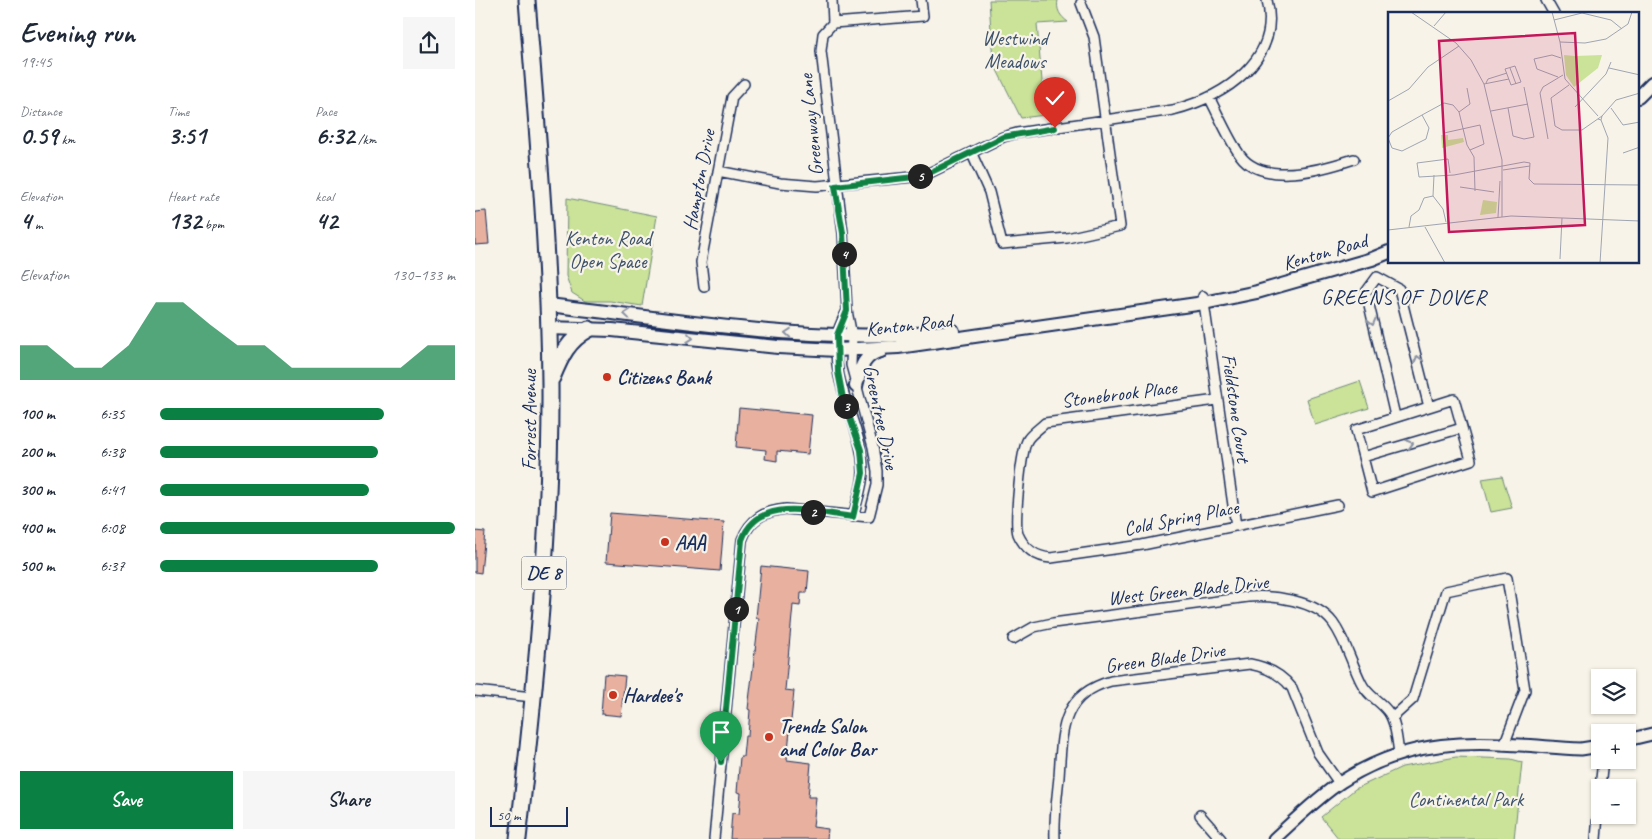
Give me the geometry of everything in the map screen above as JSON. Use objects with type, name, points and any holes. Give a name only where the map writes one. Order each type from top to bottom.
[{"type":"highway","name":"Forrest Avenue","points":[[518,839],[547,540],[550,384],[543,209],[527,0]]},
{"type":"highway","points":[[550,384],[563,353],[570,342],[589,329]]},
{"type":"main road","points":[[1639,96],[1652,83]]},
{"type":"main road","name":"Kenton Road","points":[[548,328],[589,329],[728,343],[837,350],[898,347],[1203,299],[1253,287],[1269,287],[1372,259],[1388,252]]},
{"type":"main road","name":"Kenton Road","points":[[547,305],[767,331],[852,336],[907,336],[1203,299]]},
{"type":"main road","points":[[856,386],[860,369],[866,359],[876,352],[898,347]]},
{"type":"street","points":[[832,0],[833,23],[923,16],[921,0]]},
{"type":"street","points":[[718,171],[780,183],[817,186],[835,186],[923,176],[972,154],[1003,137],[1194,105],[1209,97],[1248,69],[1262,51],[1270,28],[1267,0]]},
{"type":"street","points":[[1546,0],[1553,12]]},
{"type":"street","points":[[972,154],[989,192],[1002,244],[1067,238],[1120,226],[1104,120],[1095,36],[1081,3]]},
{"type":"street","name":"Greenway Lane","points":[[833,23],[823,34],[821,51],[835,186],[843,233],[847,311],[852,336]]},
{"type":"street","name":"Hampton Drive","points":[[704,287],[701,262],[732,97],[744,84]]},
{"type":"street","points":[[1209,97],[1241,157],[1255,168],[1283,173],[1297,173],[1325,169],[1354,159]]},
{"type":"street","points":[[1372,259],[1377,277],[1399,288],[1429,406]]},
{"type":"street","points":[[1377,277],[1366,292],[1395,416]]},
{"type":"street","name":"Fieldstone Court","points":[[1203,299],[1236,526]]},
{"type":"street","name":"Greenway Lane","points":[[837,335],[847,311]]},
{"type":"street","name":"Greentree Drive","points":[[837,335],[838,372],[843,398],[859,444],[863,467],[862,483],[853,517]]},
{"type":"street","name":"Greentree Drive","points":[[714,839],[742,540],[746,528],[754,520],[774,510],[786,509],[853,517],[869,517],[877,485],[877,471],[873,447],[851,365],[852,336]]},
{"type":"street","points":[[1454,399],[1471,460],[1372,492],[1356,430],[1395,416],[1454,399]]},
{"type":"street","name":"Stonebrook Place","points":[[1030,551],[1018,534],[1018,493],[1028,439],[1045,423],[1217,400]]},
{"type":"street","points":[[1363,457],[1462,428]]},
{"type":"street","name":"Cold Spring Place","points":[[1030,551],[1040,557],[1051,558],[1142,544],[1338,505]]},
{"type":"street","points":[[1399,754],[1392,718],[1413,699],[1446,591],[1507,578],[1525,690],[1504,745]]},
{"type":"street","name":"West Green Blade Drive","points":[[1013,639],[1034,627],[1053,623],[1248,597],[1283,598],[1307,605],[1331,621],[1345,644],[1361,683],[1370,696],[1388,711],[1392,718]]},
{"type":"street","name":"Green Blade Drive","points":[[1055,839],[1063,725],[1075,702],[1090,687],[1111,681],[1250,664],[1265,667],[1288,682],[1292,688],[1318,753],[1339,783]]},
{"type":"street","points":[[475,691],[533,697]]},
{"type":"street","points":[[1636,738],[1652,734]]},
{"type":"street","points":[[1274,839],[1339,783],[1377,761],[1410,750],[1458,743],[1581,749],[1591,747]]},
{"type":"street","points":[[1200,815],[1221,839]]},
{"type":"street","points":[[1596,839],[1597,824]]},
{"type":"green space","name":"Westwind Meadows","points":[[989,0],[1058,0],[1059,12],[1068,22],[1037,24],[1045,115],[1021,118],[993,62]]},
{"type":"green space","name":"Kenton Road Open Space","points":[[567,198],[657,216],[642,306],[610,301],[585,301],[572,293],[566,276]]},
{"type":"green space","points":[[1360,381],[1369,408],[1315,425],[1307,399]]},
{"type":"green space","points":[[1502,476],[1512,508],[1491,512],[1482,479]]},
{"type":"green space","name":"Continental Park","points":[[1456,757],[1511,759],[1522,762],[1514,839],[1339,839],[1321,817],[1355,789],[1402,767]]},
{"type":"building","points":[[486,211],[489,244],[475,245],[475,212]]},
{"type":"building","points":[[739,408],[812,415],[808,454],[777,451],[777,461],[765,459],[766,450],[736,447]]},
{"type":"building","name":"AAA","points":[[610,513],[724,522],[720,571],[606,562]]},
{"type":"building","points":[[475,531],[485,532],[481,573],[475,572]]},
{"type":"building","points":[[761,566],[809,571],[807,593],[801,593],[800,606],[793,605],[785,690],[794,691],[787,760],[811,763],[808,797],[816,797],[813,827],[828,829],[827,839],[730,839],[732,813],[739,814],[741,793],[737,792],[740,757],[743,757],[745,736],[748,736],[750,710],[748,709],[759,618],[756,618]]},
{"type":"building","name":"Hardee's","points":[[604,674],[625,676],[621,716],[601,714]]},
{"type":"place","name":"Citizens Bank","points":[[607,377]]},
{"type":"place","name":"AAA","points":[[665,542]]},
{"type":"place","name":"Hardee's","points":[[613,695]]},
{"type":"place","name":"Trendz Salon and Color Bar","points":[[769,737]]},
{"type":"district","name":"GREENS OF DOVER","points":[[1404,297]]},
{"type":"route","points":[[721,762],[742,540],[746,528],[754,520],[774,510],[786,509],[853,517],[862,483],[861,450],[843,398],[838,372],[837,335],[847,311],[843,233],[835,186],[923,176],[972,154],[1003,137],[1055,128]]}]
